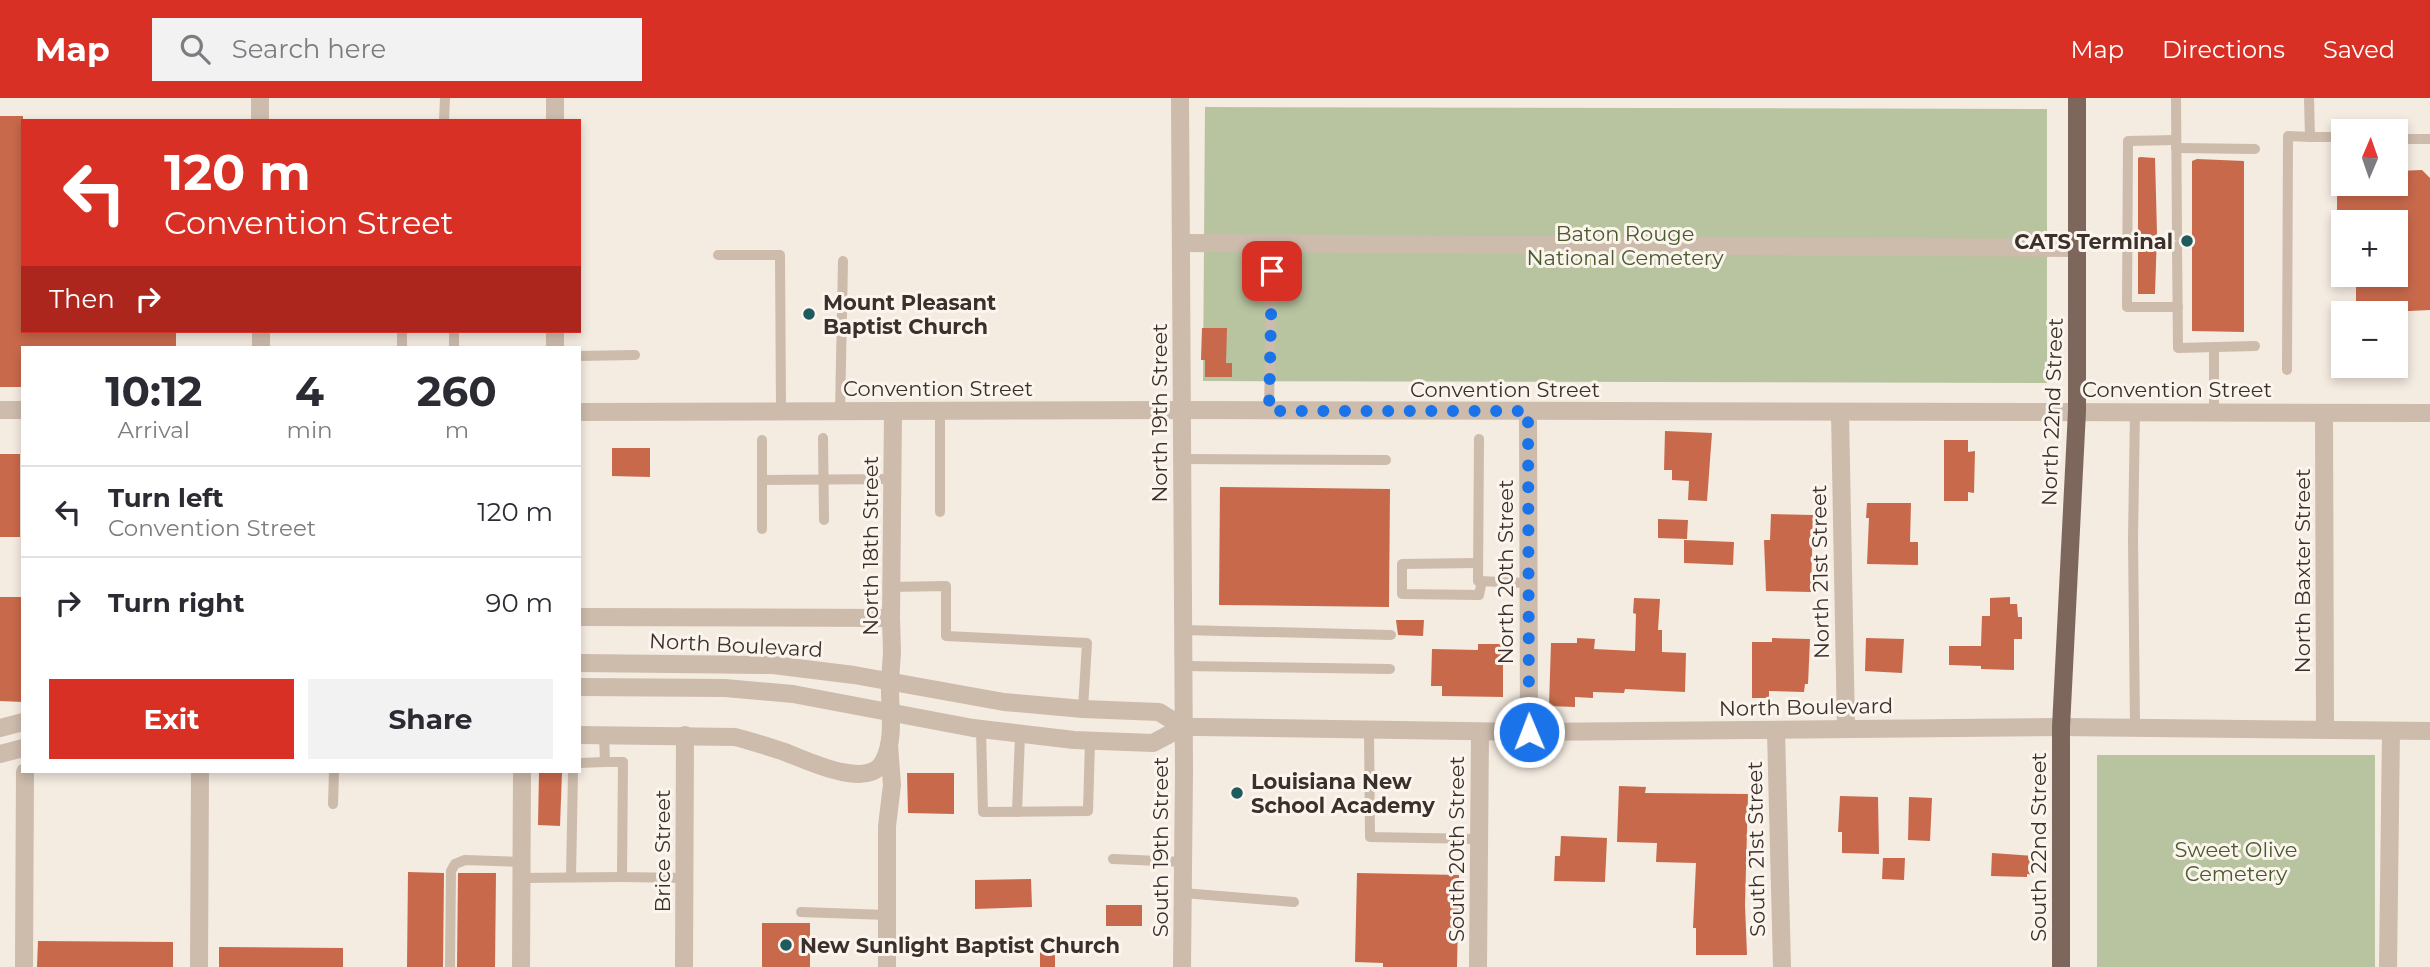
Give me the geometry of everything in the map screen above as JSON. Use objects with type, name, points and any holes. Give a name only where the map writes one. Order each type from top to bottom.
[{"type":"main road","name":"North 22nd Street","points":[[2061,727],[2077,411],[2077,98]]},
{"type":"main road","name":"South 22nd Street","points":[[2061,727],[2061,967]]},
{"type":"street","points":[[260,98],[260,119]]},
{"type":"street","points":[[555,98],[555,119]]},
{"type":"street","name":"North 19th Street","points":[[1180,98],[1183,727]]},
{"type":"street","points":[[1181,243],[2078,248]]},
{"type":"street","points":[[0,410],[21,410]]},
{"type":"street","name":"Convention Street","points":[[581,412],[1182,410],[2430,413]]},
{"type":"street","name":"North 18th Street","points":[[890,681],[893,411]]},
{"type":"street","name":"North 20th Street","points":[[1528,411],[1529,732]]},
{"type":"street","name":"North 21st Street","points":[[1840,413],[1846,729]]},
{"type":"street","name":"North Baxter Street","points":[[2325,414],[2325,729]]},
{"type":"street","name":"North Boulevard","points":[[581,617],[891,618]]},
{"type":"street","name":"North Boulevard","points":[[581,663],[773,665],[890,681],[1004,702],[1159,712],[1183,727]]},
{"type":"street","points":[[887,967],[887,826],[892,785],[889,745],[890,681]]},
{"type":"street","name":"North Boulevard","points":[[581,687],[725,688],[793,694],[1020,735],[1153,743],[1183,727],[1480,732],[2061,727],[2430,731]]},
{"type":"street","points":[[0,728],[21,723]]},
{"type":"street","name":"South 19th Street","points":[[1182,967],[1183,727]]},
{"type":"street","name":"South 21st Street","points":[[1776,731],[1782,967]]},
{"type":"street","points":[[2388,967],[2391,731]]},
{"type":"street","name":"South 20th Street","points":[[1478,967],[1480,732]]},
{"type":"street","points":[[581,735],[735,737],[831,770],[858,774],[878,768],[883,763],[889,745]]},
{"type":"street","name":"Brice Street","points":[[684,967],[685,735]]},
{"type":"street","points":[[0,754],[21,749]]},
{"type":"street","points":[[23,967],[24,773]]},
{"type":"street","points":[[199,967],[200,773]]},
{"type":"street","points":[[521,967],[522,773]]},
{"type":"lane","points":[[444,119],[445,98]]},
{"type":"lane","points":[[2176,98],[2178,348],[2255,346]]},
{"type":"lane","points":[[2309,98],[2310,136]]},
{"type":"lane","points":[[2287,370],[2288,136],[2331,137]]},
{"type":"lane","points":[[2408,139],[2430,139]]},
{"type":"lane","points":[[2178,307],[2127,307],[2128,141],[2255,149]]},
{"type":"lane","points":[[1269,411],[1272,243]]},
{"type":"lane","points":[[718,255],[780,255],[781,411]]},
{"type":"lane","points":[[839,412],[844,261]]},
{"type":"lane","points":[[2214,348],[2214,411]]},
{"type":"lane","points":[[581,356],[635,355]]},
{"type":"lane","points":[[940,411],[940,512]]},
{"type":"lane","points":[[2135,411],[2135,727]]},
{"type":"lane","points":[[823,438],[824,520]]},
{"type":"lane","points":[[1479,439],[1478,581],[1527,583]]},
{"type":"lane","points":[[762,440],[762,529]]},
{"type":"lane","points":[[1182,459],[1386,460]]},
{"type":"lane","points":[[762,480],[893,479]]},
{"type":"lane","points":[[1478,563],[1402,564],[1402,594],[1479,595],[1482,581]]},
{"type":"lane","points":[[891,586],[946,586],[946,636],[1087,643],[1083,709]]},
{"type":"lane","points":[[1182,630],[1391,635]]},
{"type":"lane","points":[[1183,666],[1390,669]]},
{"type":"lane","points":[[981,729],[983,812],[1088,811],[1090,741]]},
{"type":"lane","points":[[1369,730],[1370,837],[1479,839]]},
{"type":"lane","points":[[604,735],[604,762]]},
{"type":"lane","points":[[1017,812],[1020,735]]},
{"type":"lane","points":[[581,763],[623,762],[622,877]]},
{"type":"lane","points":[[333,804],[334,773]]},
{"type":"lane","points":[[571,877],[573,773]]},
{"type":"lane","points":[[1113,859],[1183,862]]},
{"type":"lane","points":[[450,967],[452,871],[455,864],[466,860],[571,877],[684,878]]},
{"type":"lane","points":[[1182,893],[1294,902]]},
{"type":"lane","points":[[801,912],[887,915]]},
{"type":"green space","name":"Baton Rouge National Cemetery","points":[[1205,107],[2047,109],[2047,383],[1203,381]]},
{"type":"green space","name":"Sweet Olive Cemetery","points":[[2097,755],[2375,755],[2375,967],[2097,967]]},
{"type":"building","points":[[0,116],[23,116],[21,333],[176,333],[176,346],[21,346],[21,387],[0,387]]},
{"type":"building","points":[[2140,157],[2155,158],[2155,294],[2138,294],[2138,251],[2135,251],[2135,233],[2138,234]]},
{"type":"building","name":"CATS Terminal","points":[[2192,161],[2244,161],[2244,332],[2192,331]]},
{"type":"building","points":[[2422,170],[2430,178],[2430,310],[2408,311],[2408,301],[2356,301],[2356,287],[2408,287],[2408,210],[2337,210],[2337,196],[2408,196],[2408,171]]},
{"type":"building","points":[[1202,328],[1227,328],[1226,363],[1232,363],[1232,377],[1205,377],[1205,360],[1201,360]]},
{"type":"building","points":[[1665,431],[1712,433],[1707,501],[1688,500],[1689,481],[1672,480],[1672,470],[1664,470]]},
{"type":"building","points":[[1944,440],[1968,440],[1968,452],[1975,451],[1974,493],[1968,492],[1968,501],[1944,501]]},
{"type":"building","points":[[612,448],[650,448],[650,477],[612,476]]},
{"type":"building","points":[[0,454],[20,454],[20,537],[0,537]]},
{"type":"building","points":[[1220,487],[1390,489],[1389,607],[1219,605]]},
{"type":"building","points":[[1867,503],[1911,503],[1910,542],[1918,542],[1918,565],[1867,564]]},
{"type":"building","points":[[1771,514],[1813,515],[1811,592],[1766,591],[1764,540],[1770,540]]},
{"type":"building","points":[[1658,519],[1688,520],[1687,539],[1658,538]]},
{"type":"building","points":[[1684,540],[1734,542],[1733,565],[1684,563]]},
{"type":"building","points":[[0,597],[21,597],[21,702],[0,701]]},
{"type":"building","points":[[2010,597],[2010,604],[2017,604],[2018,617],[2022,617],[2022,639],[2014,639],[2014,670],[1949,665],[1949,646],[1981,646],[1982,616],[1990,616],[1990,598]]},
{"type":"building","points":[[1634,598],[1660,599],[1658,630],[1662,630],[1662,652],[1686,653],[1685,692],[1625,689],[1624,693],[1593,692],[1593,698],[1575,697],[1575,707],[1549,706],[1551,643],[1577,643],[1577,638],[1595,639],[1594,649],[1635,651]]},
{"type":"building","points":[[1396,620],[1424,620],[1423,636],[1398,635]]},
{"type":"building","points":[[1772,638],[1810,639],[1808,684],[1805,684],[1804,692],[1769,691],[1769,698],[1752,698],[1752,642],[1772,642]]},
{"type":"building","points":[[1866,638],[1904,639],[1902,673],[1865,671]]},
{"type":"building","points":[[1478,644],[1503,644],[1503,697],[1442,696],[1442,686],[1431,686],[1432,649],[1478,650]]},
{"type":"building","points":[[539,773],[562,773],[560,826],[538,825]]},
{"type":"building","points":[[907,773],[954,773],[954,814],[908,813]]},
{"type":"building","points":[[1619,786],[1646,787],[1645,793],[1748,794],[1745,905],[1747,955],[1696,955],[1696,928],[1693,928],[1696,863],[1656,862],[1657,843],[1617,842]]},
{"type":"building","points":[[1840,796],[1878,797],[1879,854],[1842,853],[1842,832],[1838,832]]},
{"type":"building","points":[[1909,797],[1932,798],[1930,841],[1908,840]]},
{"type":"building","points":[[1561,836],[1607,838],[1605,882],[1554,881],[1555,856],[1560,856]]},
{"type":"building","points":[[1992,853],[2034,856],[2035,875],[1991,876]]},
{"type":"building","points":[[1883,858],[1905,858],[1904,880],[1882,879]]},
{"type":"building","points":[[408,872],[444,873],[443,967],[407,967]]},
{"type":"building","points":[[458,873],[496,873],[495,967],[457,967]]},
{"type":"building","points":[[1357,873],[1459,875],[1457,967],[1383,967],[1383,963],[1355,962]]},
{"type":"building","points":[[1031,879],[1032,907],[975,909],[975,880]]},
{"type":"building","points":[[1106,905],[1142,905],[1142,926],[1106,926]]},
{"type":"building","name":"New Sunlight Baptist Church","points":[[762,923],[810,923],[810,967],[762,967]]},
{"type":"building","points":[[38,941],[173,942],[173,967],[37,967]]},
{"type":"building","points":[[219,947],[343,948],[343,967],[219,967]]},
{"type":"building","points":[[1040,952],[1055,952],[1055,967],[1040,967]]},
{"type":"place","name":"CATS Terminal","points":[[2187,241]]},
{"type":"place","name":"Mount Pleasant Baptist Church","points":[[809,314]]},
{"type":"place","name":"Louisiana New School Academy","points":[[1237,793]]},
{"type":"place","name":"New Sunlight Baptist Church","points":[[786,945]]},
{"type":"route","points":[[1272,271],[1269,411],[1528,411],[1529,732]]}]
